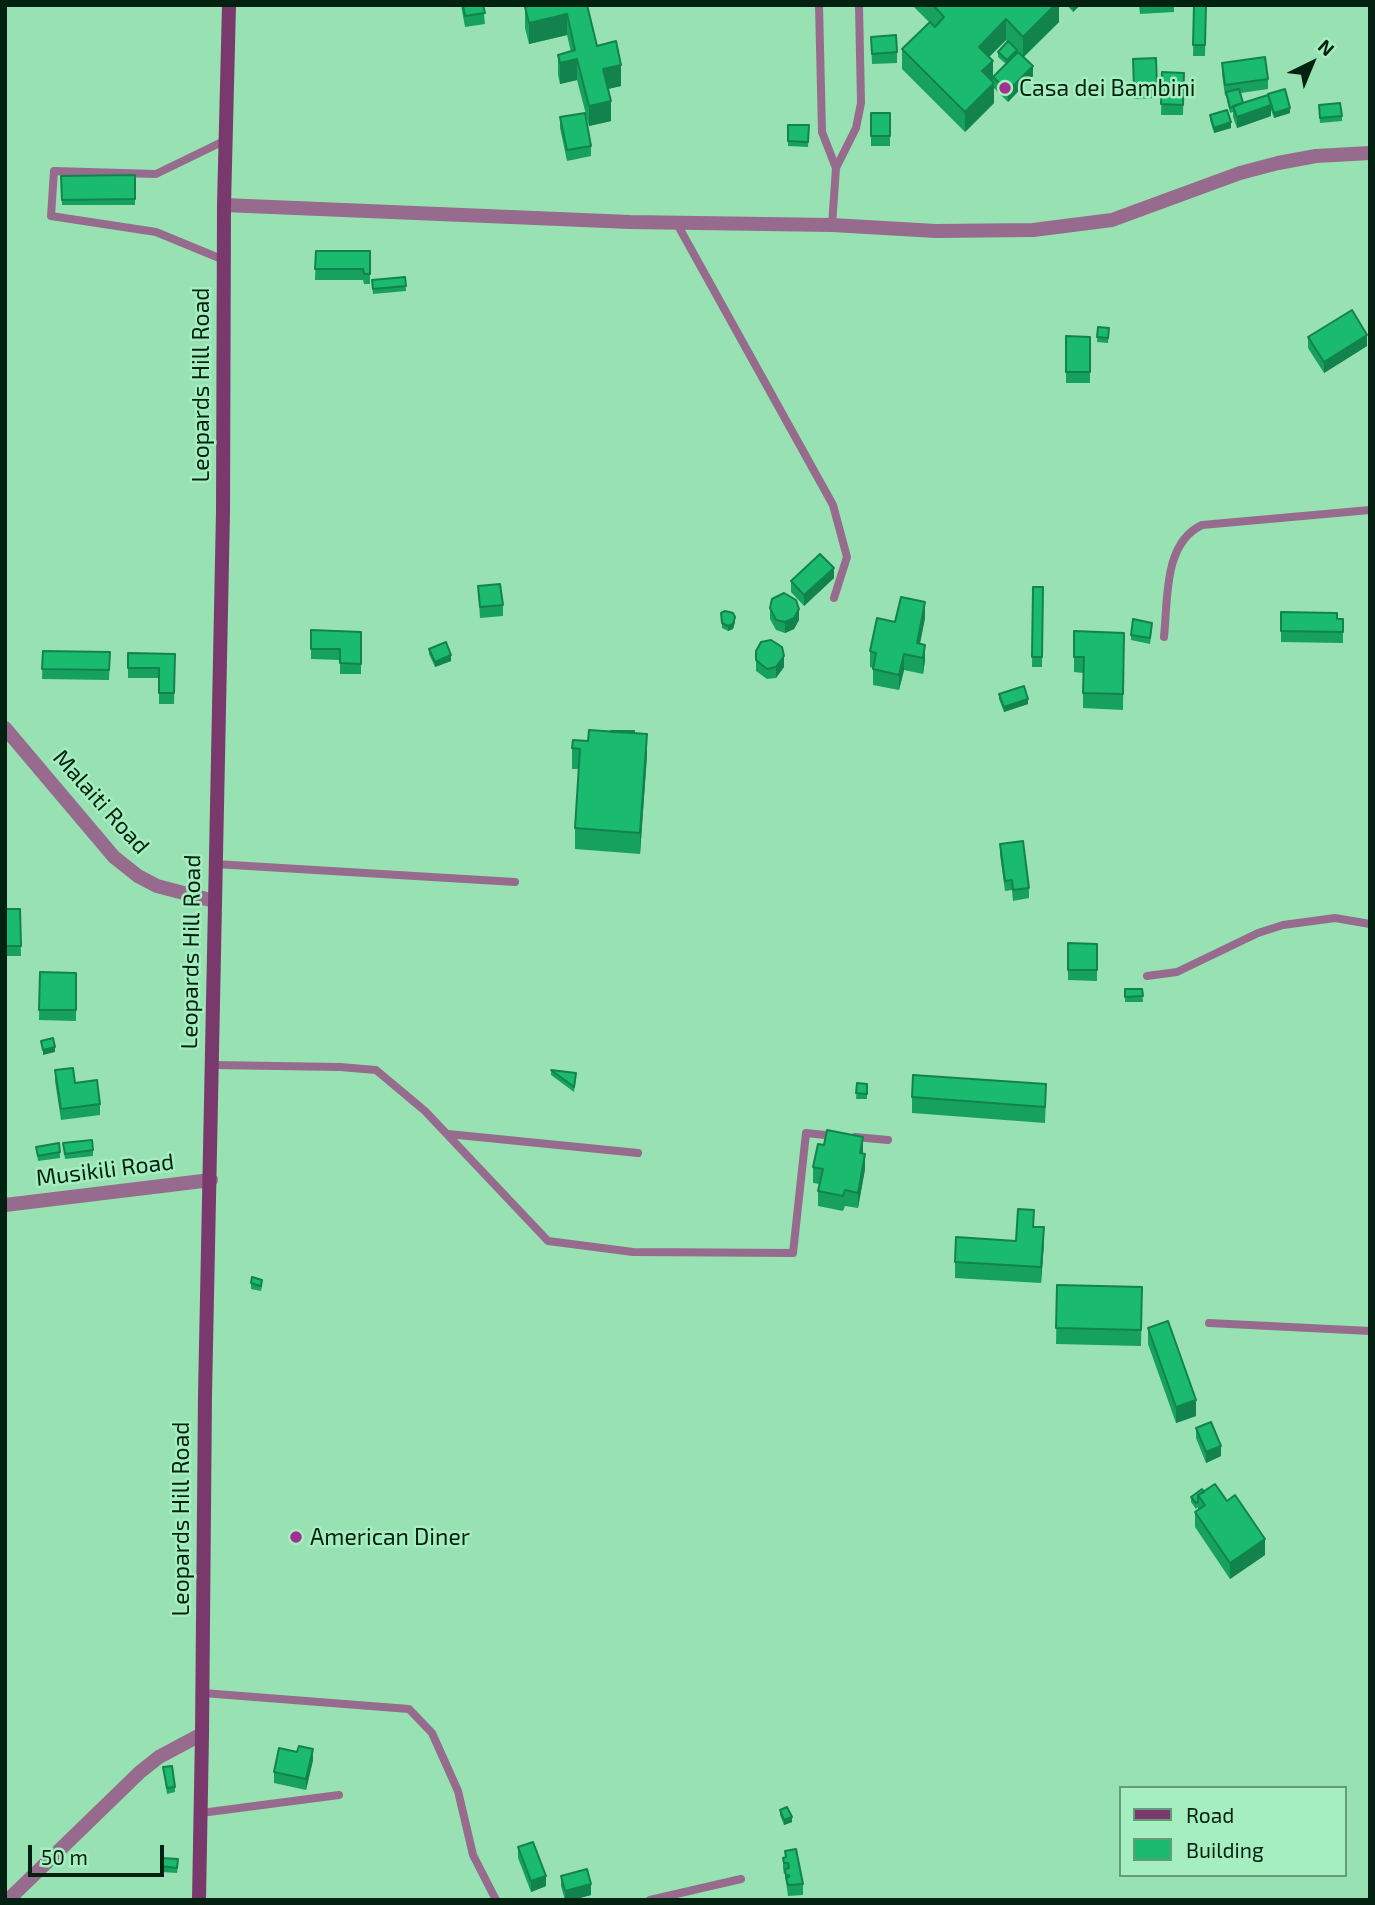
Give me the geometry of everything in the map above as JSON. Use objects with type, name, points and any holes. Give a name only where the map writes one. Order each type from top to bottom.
[{"type":"main road","name":"Leopards Hill Road","points":[[199,1900],[229,5]]},
{"type":"street","points":[[224,205],[425,215],[832,225],[936,231],[1032,230],[1112,220],[1240,173],[1278,163],[1316,156],[1370,153]]},
{"type":"street","name":"Malaiti Road","points":[[5,728],[114,857],[138,876],[157,886],[214,901]]},
{"type":"street","name":"Musikili Road","points":[[5,1205],[211,1180]]},
{"type":"street","points":[[8,1900],[140,1772],[159,1757],[202,1734]]},
{"type":"lane","points":[[819,5],[822,132],[836,168]]},
{"type":"lane","points":[[832,225],[836,168],[856,128],[861,103],[859,5]]},
{"type":"lane","points":[[224,260],[156,232],[51,216],[54,172],[156,174],[226,140]]},
{"type":"lane","points":[[676,222],[832,505],[848,557],[834,598]]},
{"type":"lane","points":[[1164,637],[1174,557],[1186,535],[1194,528],[1215,523],[1370,510]]},
{"type":"lane","points":[[215,864],[515,882]]},
{"type":"lane","points":[[1147,976],[1177,972],[1258,933],[1283,925],[1335,918],[1370,924]]},
{"type":"lane","points":[[212,1065],[376,1070],[425,1111],[548,1241],[646,1252],[793,1254],[807,1133],[888,1140]]},
{"type":"lane","points":[[448,1135],[638,1153]]},
{"type":"lane","points":[[1209,1323],[1370,1331]]},
{"type":"lane","points":[[203,1693],[410,1709],[432,1733],[458,1791],[473,1855],[496,1900]]},
{"type":"lane","points":[[201,1813],[339,1795]]},
{"type":"lane","points":[[650,1900],[741,1879]]},
{"type":"building","points":[[463,5],[483,5],[485,13],[465,16]]},
{"type":"building","points":[[587,5],[597,46],[616,41],[621,65],[603,69],[611,101],[589,106],[577,59],[560,63],[558,55],[575,50],[567,14],[529,23],[525,7]]},
{"type":"building","points":[[933,5],[1055,5],[1023,37],[1006,19],[979,47],[993,61],[982,71],[994,83],[965,112],[902,49],[930,22],[935,27],[944,17]]},
{"type":"building","points":[[1194,5],[1206,5],[1205,45],[1193,45]]},
{"type":"building","points":[[896,35],[897,52],[872,54],[871,37]]},
{"type":"building","points":[[1008,41],[1017,50],[1007,60],[998,52]]},
{"type":"building","points":[[1018,52],[1033,66],[1008,91],[993,77]]},
{"type":"building","points":[[1265,57],[1268,79],[1225,85],[1222,63]]},
{"type":"building","points":[[1156,58],[1157,88],[1134,88],[1133,59]]},
{"type":"building","points":[[1162,72],[1184,73],[1183,105],[1161,104]]},
{"type":"building","points":[[1239,89],[1243,103],[1230,108],[1226,92]]},
{"type":"building","points":[[1285,89],[1290,108],[1274,113],[1268,94]]},
{"type":"building","points":[[1268,95],[1271,105],[1237,117],[1233,106]]},
{"type":"building","points":[[1340,103],[1342,116],[1320,118],[1319,105]]},
{"type":"building","points":[[1227,110],[1231,122],[1214,128],[1210,115]]},
{"type":"building","points":[[585,113],[591,146],[567,150],[560,117]]},
{"type":"building","points":[[871,113],[890,113],[890,136],[871,136]]},
{"type":"building","points":[[788,125],[809,125],[808,142],[788,141]]},
{"type":"building","points":[[135,175],[135,199],[62,200],[61,176]]},
{"type":"building","points":[[316,251],[370,251],[370,274],[364,274],[363,269],[315,269]]},
{"type":"building","points":[[405,277],[406,286],[373,289],[372,280]]},
{"type":"building","points":[[1352,310],[1367,335],[1324,362],[1308,337]]},
{"type":"building","points":[[1098,327],[1109,328],[1108,338],[1097,337]]},
{"type":"building","points":[[1066,336],[1090,337],[1090,372],[1066,372]]},
{"type":"building","points":[[820,554],[834,568],[804,595],[791,581]]},
{"type":"building","points":[[500,584],[503,605],[480,607],[478,586]]},
{"type":"building","points":[[1033,587],[1043,587],[1042,657],[1032,657]]},
{"type":"building","points":[[784,593],[796,600],[799,609],[794,618],[785,622],[776,620],[770,608],[772,599]]},
{"type":"building","points":[[901,597],[925,602],[917,643],[925,645],[923,658],[904,654],[899,675],[873,669],[876,653],[870,651],[877,618],[895,622]]},
{"type":"building","points":[[1281,612],[1337,613],[1337,619],[1343,619],[1343,632],[1281,631]]},
{"type":"building","points":[[721,613],[733,613],[735,617],[733,624],[728,626],[722,623]]},
{"type":"building","points":[[1133,619],[1152,623],[1150,638],[1131,635]]},
{"type":"building","points":[[311,630],[361,632],[361,664],[340,663],[340,649],[311,649]]},
{"type":"building","points":[[1074,631],[1124,633],[1123,694],[1083,693],[1084,657],[1074,657]]},
{"type":"building","points":[[771,640],[782,647],[784,656],[776,667],[767,669],[756,660],[756,651],[761,642]]},
{"type":"building","points":[[446,642],[451,655],[435,662],[429,649]]},
{"type":"building","points":[[43,651],[110,652],[109,670],[42,669]]},
{"type":"building","points":[[128,653],[175,654],[174,693],[159,693],[159,668],[128,668]]},
{"type":"building","points":[[1024,686],[1028,699],[1004,707],[999,694]]},
{"type":"building","points":[[589,730],[647,734],[640,833],[575,828],[580,749],[572,748],[573,740],[588,741]]},
{"type":"building","points":[[634,731],[634,733],[611,732]]},
{"type":"building","points":[[1023,841],[1029,888],[1013,890],[1012,880],[1005,881],[1000,844]]},
{"type":"building","points":[[5,909],[20,909],[21,946],[5,946]]},
{"type":"building","points":[[1068,943],[1097,944],[1097,970],[1068,970]]},
{"type":"building","points":[[40,972],[76,973],[76,1010],[39,1010]]},
{"type":"building","points":[[1125,989],[1142,989],[1143,996],[1125,997]]},
{"type":"building","points":[[53,1038],[55,1047],[43,1050],[41,1041]]},
{"type":"building","points":[[73,1068],[75,1083],[97,1080],[100,1104],[61,1109],[55,1070]]},
{"type":"building","points":[[551,1070],[576,1073],[574,1087]]},
{"type":"building","points":[[913,1075],[1046,1084],[1045,1107],[912,1097]]},
{"type":"building","points":[[857,1083],[867,1084],[867,1094],[856,1093]]},
{"type":"building","points":[[827,1130],[863,1137],[860,1153],[865,1154],[858,1193],[845,1190],[843,1196],[818,1191],[823,1169],[813,1167],[818,1144],[824,1145]]},
{"type":"building","points":[[92,1140],[93,1150],[65,1154],[63,1143]]},
{"type":"building","points":[[59,1143],[60,1152],[38,1156],[36,1147]]},
{"type":"building","points":[[1018,1209],[1034,1210],[1033,1227],[1044,1227],[1041,1267],[955,1262],[956,1237],[1016,1241]]},
{"type":"building","points":[[252,1277],[262,1280],[261,1286],[251,1283]]},
{"type":"building","points":[[1057,1285],[1142,1287],[1141,1330],[1056,1328]]},
{"type":"building","points":[[1168,1321],[1196,1400],[1176,1407],[1148,1328]]},
{"type":"building","points":[[1211,1422],[1221,1446],[1206,1452],[1196,1428]]},
{"type":"building","points":[[1215,1484],[1227,1501],[1235,1495],[1265,1539],[1230,1563],[1195,1512],[1205,1505],[1198,1495]]},
{"type":"building","points":[[1202,1489],[1204,1492],[1198,1495],[1196,1503],[1191,1497]]},
{"type":"building","points":[[299,1746],[313,1749],[306,1779],[274,1772],[279,1748],[297,1752]]},
{"type":"building","points":[[172,1766],[175,1787],[167,1788],[163,1767]]},
{"type":"building","points":[[787,1807],[792,1817],[784,1820],[780,1810]]},
{"type":"building","points":[[533,1842],[546,1876],[531,1881],[518,1847]]},
{"type":"building","points":[[796,1849],[803,1884],[788,1885],[786,1878],[789,1875],[786,1876],[785,1869],[789,1868],[783,1858],[786,1857],[785,1851]]},
{"type":"building","points":[[162,1858],[178,1859],[177,1868],[161,1866]]},
{"type":"building","points":[[587,1869],[591,1884],[565,1891],[561,1876]]},
{"type":"place","name":"Casa dei Bambini","points":[[1005,88]]},
{"type":"place","name":"American Diner","points":[[296,1537]]}]
